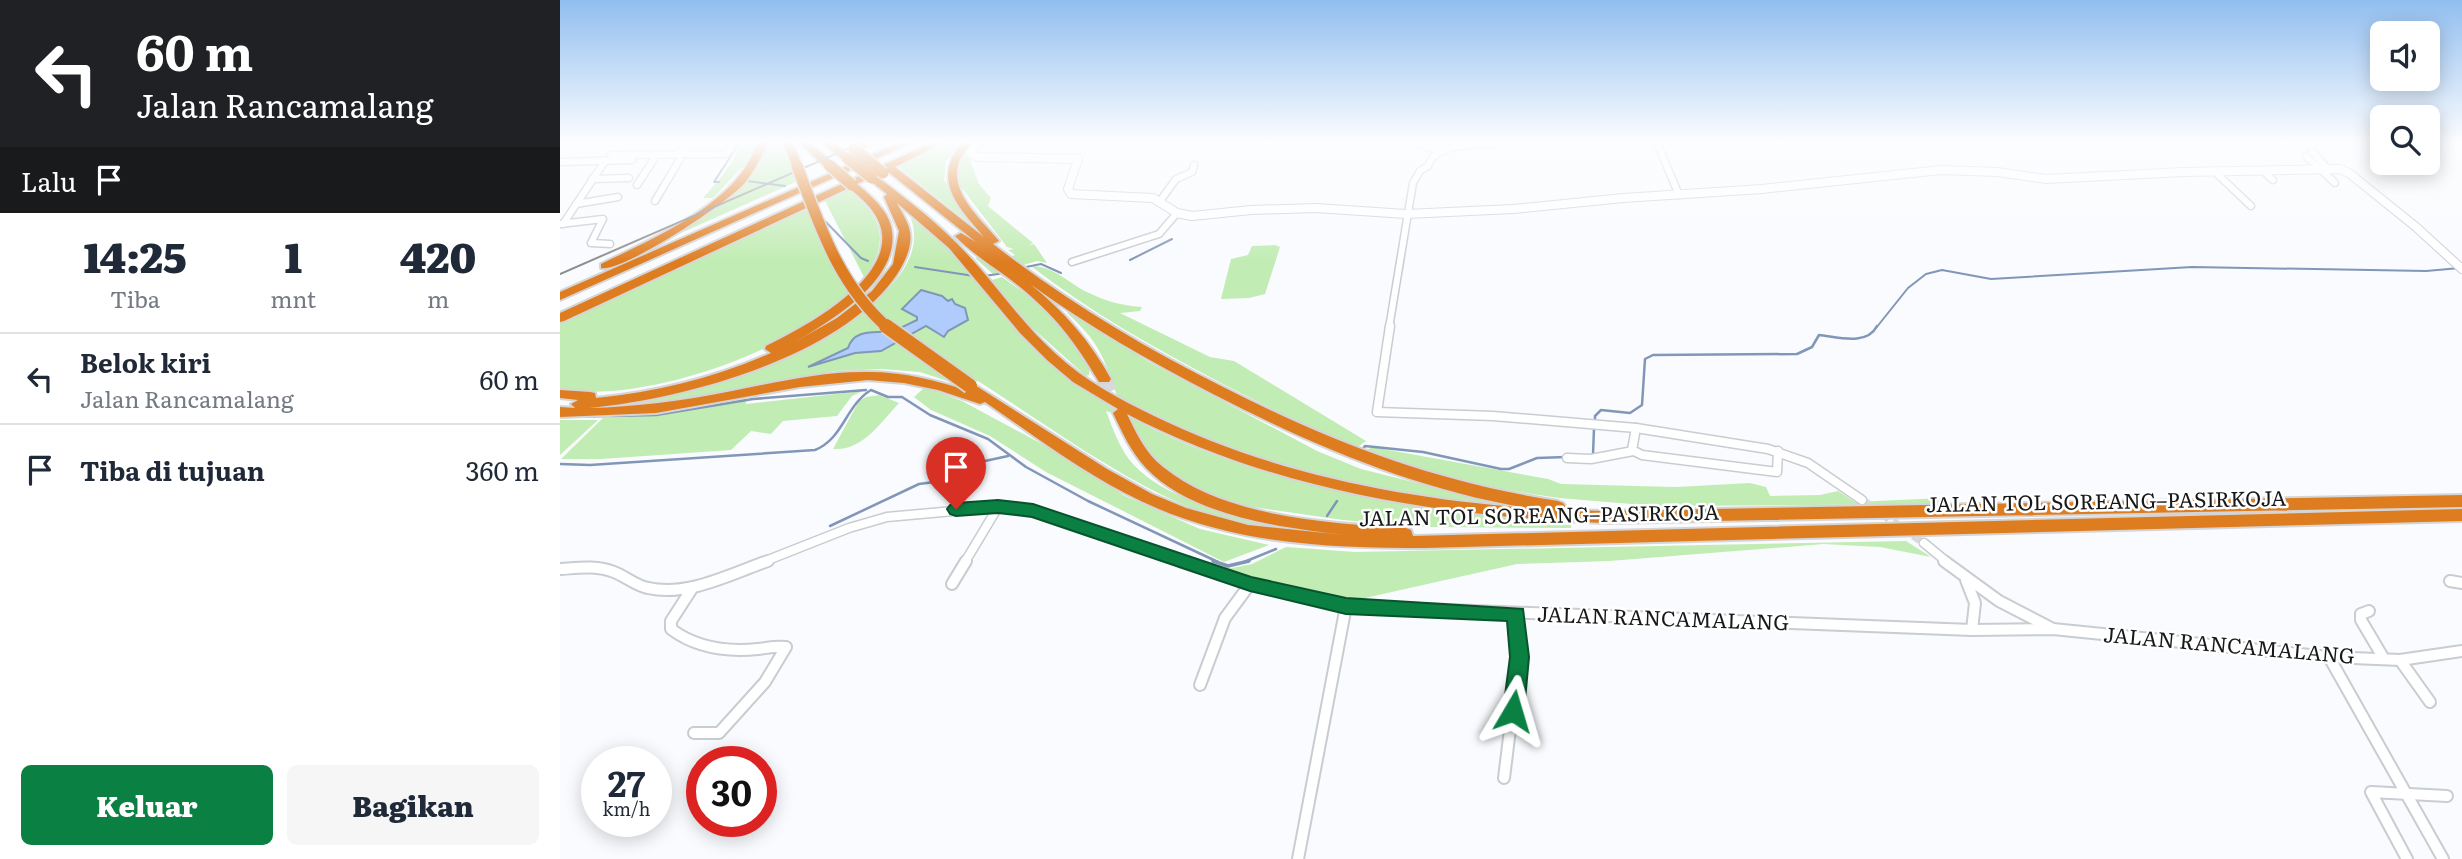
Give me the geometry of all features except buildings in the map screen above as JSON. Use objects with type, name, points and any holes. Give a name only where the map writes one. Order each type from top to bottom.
[{"type":"highway","points":[[560,288],[646,246],[707,209],[735,183]]},
{"type":"highway","points":[[560,288],[799,183]]},
{"type":"highway","points":[[804,183],[832,255],[859,298],[908,344],[968,390]]},
{"type":"highway","points":[[560,296],[815,183]]},
{"type":"highway","points":[[560,306],[835,183]]},
{"type":"highway","points":[[560,394],[611,395],[687,380],[753,358],[825,319],[866,283],[880,265],[886,250],[888,234],[884,221],[877,209],[850,183]]},
{"type":"highway","points":[[560,318],[851,183]]},
{"type":"highway","points":[[560,405],[641,397],[707,382],[779,356],[841,321],[885,283],[899,263],[905,247],[907,233],[901,214],[882,183]]},
{"type":"highway","name":"JALAN TOL SOREANG–PASIRKOJA","points":[[886,183],[966,259],[1027,335],[1083,382],[1131,410],[1216,449],[1280,471],[1369,493],[1468,508],[1580,517],[2462,500]]},
{"type":"highway","points":[[890,183],[1029,276],[1066,311],[1104,379]]},
{"type":"highway","points":[[952,183],[1001,258],[1066,311],[1275,420],[1336,448],[1409,475],[1513,501],[1596,511],[1685,517]]},
{"type":"highway","points":[[560,412],[598,413],[687,404],[819,378],[859,374],[914,378],[968,390]]},
{"type":"highway","name":"JALAN TOL SOREANG–PASIRKOJA","points":[[968,390],[1146,497],[1198,517],[1254,533],[1300,540],[1356,542],[2462,515]]},
{"type":"highway","points":[[1120,413],[1141,453],[1157,470],[1190,493],[1226,506],[1294,521],[1374,532],[1561,537]]},
{"type":"street","points":[[562,224],[590,183]]},
{"type":"street","points":[[655,201],[665,183]]},
{"type":"street","points":[[1070,183],[1068,189],[1071,194],[1145,197],[1160,201],[1177,213],[1192,216],[1261,209],[1316,208],[1406,214],[1513,209],[1830,183]]},
{"type":"street","points":[[1160,201],[1172,183]]},
{"type":"street","points":[[1415,183],[1406,214],[1377,412],[1493,416],[1636,428],[1778,451],[1808,463],[1862,500]]},
{"type":"street","points":[[1674,183],[1679,195]]},
{"type":"street","points":[[2227,183],[2251,206]]},
{"type":"street","points":[[2362,183],[2460,267]]},
{"type":"street","points":[[576,204],[618,197]]},
{"type":"street","points":[[1072,262],[1159,234],[1177,213]]},
{"type":"street","points":[[562,224],[603,219],[591,243],[610,244]]},
{"type":"street","points":[[1633,451],[1636,428]]},
{"type":"street","points":[[1567,458],[1591,459],[1633,451],[1705,465],[1777,472],[1778,451]]},
{"type":"street","points":[[952,584],[998,507]]},
{"type":"street","name":"JALAN RANCAMALANG","points":[[560,569],[582,566],[604,569],[656,590],[693,587],[868,521],[908,513],[998,507],[1033,511],[1250,584],[1346,606],[1972,630],[2053,629],[2329,657],[2382,654],[2400,660],[2462,651]]},
{"type":"street","points":[[1924,543],[1966,580],[2014,612],[2053,629]]},
{"type":"street","points":[[1966,580],[1975,603],[1972,630]]},
{"type":"street","points":[[2450,581],[2462,583]]},
{"type":"street","points":[[1200,685],[1225,618],[1250,584]]},
{"type":"street","points":[[693,587],[671,621],[671,629],[682,639],[697,645],[731,649],[786,647],[769,677],[740,706],[719,733],[694,733]]},
{"type":"street","points":[[1298,859],[1346,606]]},
{"type":"street","points":[[2369,611],[2361,617],[2382,654]]},
{"type":"street","points":[[1504,778],[1519,657],[1517,614]]},
{"type":"street","points":[[2329,657],[2443,859]]},
{"type":"street","points":[[2400,660],[2430,702]]},
{"type":"street","points":[[2407,859],[2371,792],[2447,796]]},
{"type":"green space","points":[[716,183],[727,183],[713,198],[703,198]]},
{"type":"green space","points":[[743,183],[793,183],[665,240],[711,211]]},
{"type":"green space","points":[[919,183],[946,183],[977,229]]},
{"type":"green space","points":[[958,183],[979,183],[991,198],[988,206],[1033,243],[1028,246],[1034,244],[1047,263],[1037,261],[993,274],[975,258],[979,257],[989,264],[1015,255],[1008,250],[1014,249],[1007,247]]},
{"type":"green space","points":[[845,187],[867,207],[878,228],[878,251],[864,277],[823,197]]},
{"type":"green space","points":[[807,203],[833,266],[850,293],[789,336],[708,371],[678,380],[617,391],[560,390],[560,321]]},
{"type":"green space","points":[[915,217],[964,265],[1024,339],[1065,376],[1130,417],[1189,445],[1250,467],[1314,485],[1444,510],[1571,525],[1571,528],[1427,527],[1343,520],[1226,503],[1182,485],[1150,459],[1124,417],[1106,411],[1121,446],[1133,464],[1156,483],[1184,498],[1252,518],[1387,538],[1302,533],[1238,523],[1218,518],[1156,492],[1065,438],[978,381],[966,387],[920,372],[882,369],[835,371],[677,402],[632,405],[633,402],[685,393],[729,379],[763,366],[839,327],[873,303],[899,276],[913,248],[911,219]]},
{"type":"green space","points":[[1252,246],[1280,247],[1265,294],[1249,298],[1221,299],[1231,259],[1248,255]]},
{"type":"green space","points":[[1031,266],[1055,272],[1101,298],[1142,307],[1140,311],[1120,313],[1210,357],[1234,361],[1366,441],[1355,449],[1219,382],[1122,328]]},
{"type":"green space","points":[[1002,277],[1071,333],[1088,361],[1089,375],[1086,376],[1029,325],[992,280]]},
{"type":"green space","points":[[1067,313],[1149,362],[1317,451],[1361,469],[1501,504],[1418,495],[1307,473],[1251,455],[1170,421],[1117,396],[1099,350]]},
{"type":"green space","points":[[925,387],[962,401],[1064,456],[1125,496],[1200,529],[1269,545],[1224,562],[1046,472],[990,436],[931,410],[914,397]]},
{"type":"green space","points":[[863,391],[852,396],[837,416],[783,421],[771,434],[751,431],[731,450],[601,459],[561,459],[603,418],[651,414],[746,398],[746,404]]},
{"type":"green space","points":[[879,395],[899,403],[862,441],[833,449],[859,401]]},
{"type":"green space","points":[[560,420],[598,420],[560,455]]},
{"type":"green space","points":[[1372,447],[1548,479],[1561,484],[1676,487],[1750,483],[1766,487],[1770,496],[1820,495],[1838,491],[1855,502],[1943,498],[1946,504],[1656,506],[1559,498],[1486,487],[1415,471],[1362,453]]},
{"type":"green space","points":[[1906,541],[1931,557],[1880,547],[1824,544],[1609,561],[1517,564],[1347,602],[1242,577],[1227,569],[1252,564],[1286,547],[1355,552]]},
{"type":"water","points":[[921,290],[942,296],[948,301],[952,299],[955,304],[965,308],[968,320],[948,331],[944,337],[926,326],[881,351],[855,353],[808,367],[848,348],[851,341],[862,334],[895,330],[917,320],[917,317],[902,309]]},
{"type":"waterway","points":[[763,183],[785,186]]},
{"type":"waterway","points":[[821,217],[861,258],[868,261]]},
{"type":"waterway","points":[[1130,260],[1172,239]]},
{"type":"waterway","points":[[1021,268],[1041,264],[1061,273]]},
{"type":"waterway","points":[[915,267],[974,276]]},
{"type":"waterway","points":[[1876,328],[1908,288],[1926,274],[1942,270],[1991,279],[2192,267],[2426,271],[2460,268]]},
{"type":"waterway","points":[[984,276],[1005,273]]},
{"type":"waterway","points":[[1595,421],[1595,416],[1601,410],[1630,413],[1642,405],[1645,359],[1653,355],[1797,354],[1812,347],[1819,335],[1859,338],[1866,336],[1877,326]]},
{"type":"waterway","points":[[560,417],[656,415],[753,399],[866,390]]},
{"type":"waterway","points":[[560,464],[590,465],[815,450],[832,438],[855,404],[871,390],[888,397],[902,397],[930,415],[988,439],[1026,467],[1088,501],[1218,562]]},
{"type":"waterway","points":[[1593,455],[1594,428]]},
{"type":"waterway","points":[[1362,450],[1365,446],[1423,452],[1501,469],[1509,469],[1537,458],[1566,457]]},
{"type":"waterway","points":[[830,526],[919,484],[950,480],[985,461],[1008,456]]},
{"type":"waterway","points":[[1327,516],[1337,501]]},
{"type":"waterway","points":[[1244,562],[1276,549]]},
{"type":"waterway","points":[[1213,561],[1228,566],[1249,561]]},
{"type":"tunnel","points":[[1104,379],[1118,408]]},
{"type":"tunnel","points":[[1862,500],[1924,543]]},
{"type":"railway","points":[[560,274],[769,183]]},
{"type":"route","points":[[956,509],[998,507],[1033,511],[1224,573],[1250,584],[1346,606],[1517,614],[1519,657],[1513,711]]}]
